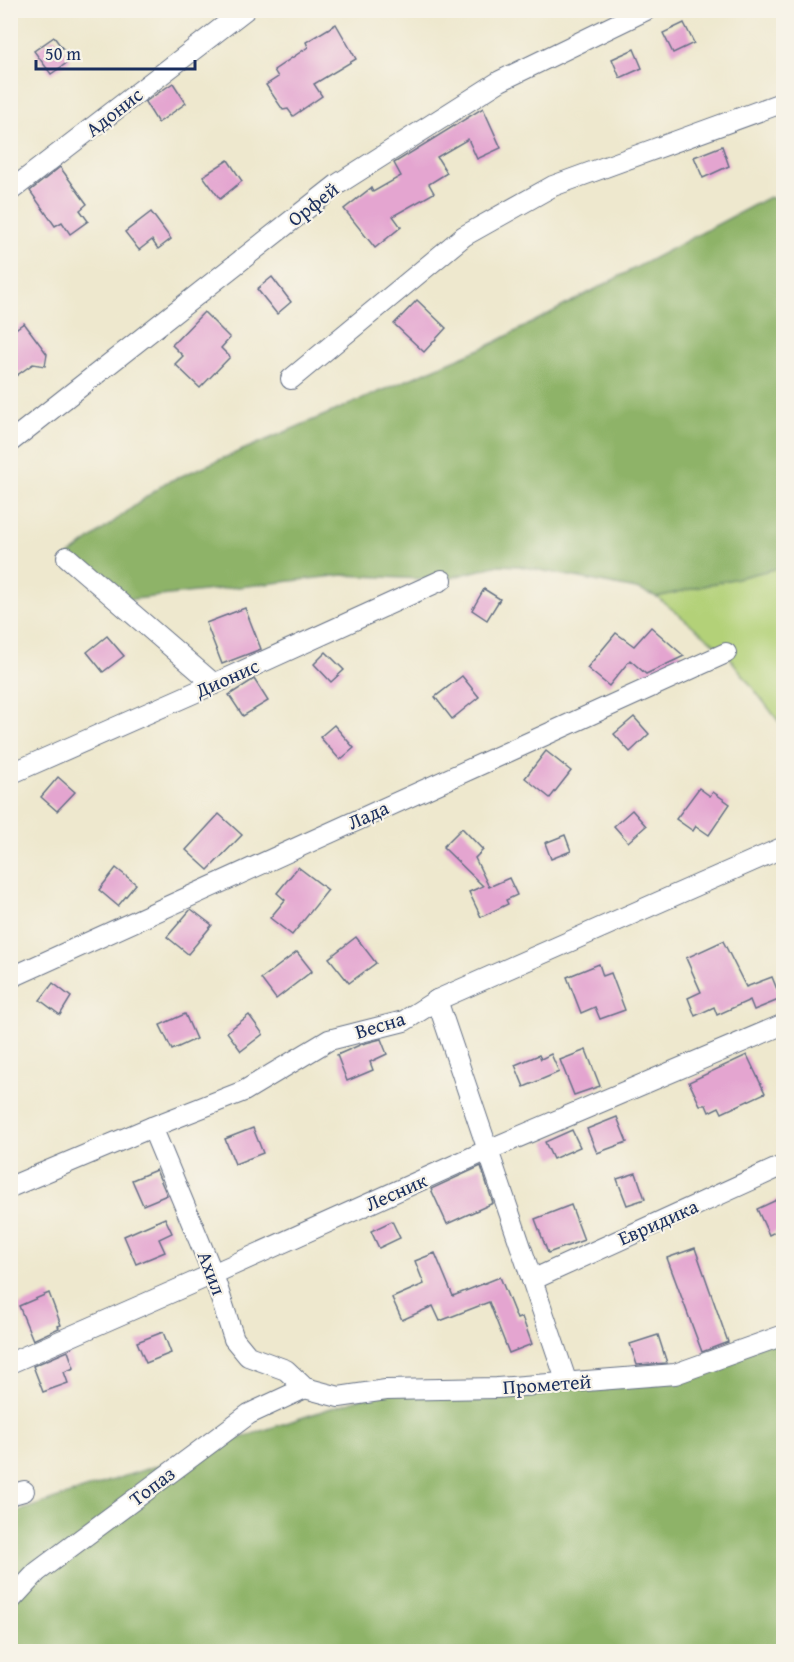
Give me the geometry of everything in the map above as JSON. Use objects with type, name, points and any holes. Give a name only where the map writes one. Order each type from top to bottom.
[{"type":"street","name":"Адонис","points":[[10,191],[245,10]]},
{"type":"street","name":"Орфей","points":[[10,442],[338,184],[500,81],[646,10]]},
{"type":"street","points":[[291,379],[464,236],[553,186],[783,102]]},
{"type":"street","points":[[67,557],[214,684]]},
{"type":"street","name":"Дионис","points":[[10,774],[442,580]]},
{"type":"street","name":"Лада","points":[[10,978],[726,653]]},
{"type":"street","name":"Весна","points":[[10,1187],[244,1091],[329,1040],[404,1021],[437,1000],[783,847]]},
{"type":"street","points":[[437,1000],[567,1383]]},
{"type":"street","name":"Лесник","points":[[10,1363],[488,1150],[783,1024]]},
{"type":"street","name":"Ахил","points":[[152,1127],[213,1274],[234,1339],[248,1356],[286,1370],[305,1388]]},
{"type":"street","name":"Евридика","points":[[532,1280],[783,1165]]},
{"type":"street","name":"Прометей","points":[[305,1388],[339,1397],[386,1390],[497,1388],[675,1374],[783,1335]]},
{"type":"street","name":"Топаз","points":[[10,1600],[37,1572],[249,1414],[305,1388]]},
{"type":"green space","points":[[769,197],[783,201],[783,567],[657,597],[636,589],[519,566],[499,565],[442,580],[343,575],[118,601],[67,557],[165,483],[492,344]]},
{"type":"green space","points":[[783,567],[783,727],[726,653],[657,597]]},
{"type":"green space","points":[[783,1335],[783,1651],[11,1651],[10,1514],[386,1390],[675,1374]]},
{"type":"building","points":[[684,23],[694,43],[673,53],[663,33]]},
{"type":"building","points":[[336,24],[356,59],[314,84],[322,96],[293,116],[288,109],[283,110],[266,85],[278,77],[274,70],[308,47],[306,42]]},
{"type":"building","points":[[54,37],[71,60],[51,74],[34,51]]},
{"type":"building","points":[[634,49],[642,68],[620,78],[612,59]]},
{"type":"building","points":[[173,83],[186,103],[158,123],[145,102]]},
{"type":"building","points":[[483,108],[501,148],[477,159],[468,139],[437,157],[447,173],[429,184],[434,193],[393,216],[401,227],[375,248],[344,209],[371,188],[373,192],[401,176],[394,163]]},
{"type":"building","points":[[722,146],[729,166],[703,178],[694,157]]},
{"type":"building","points":[[228,160],[242,181],[220,199],[203,176]]},
{"type":"building","points":[[60,167],[87,204],[80,210],[88,221],[70,234],[62,222],[55,226],[30,191]]},
{"type":"building","points":[[151,212],[171,239],[158,249],[152,240],[139,250],[125,232]]},
{"type":"building","points":[[272,277],[291,302],[277,314],[257,289]]},
{"type":"building","points":[[417,300],[446,328],[424,352],[394,324]]},
{"type":"building","points":[[204,312],[230,338],[221,348],[230,357],[200,388],[175,364],[183,356],[172,345]]},
{"type":"building","points":[[24,323],[47,354],[45,366],[33,364],[10,380],[10,333]]},
{"type":"building","points":[[484,589],[500,599],[487,620],[472,610]]},
{"type":"building","points":[[245,608],[261,649],[222,664],[206,623]]},
{"type":"building","points":[[651,627],[684,656],[646,674],[630,660],[609,686],[587,668],[616,633],[634,646]]},
{"type":"building","points":[[107,636],[124,656],[103,672],[87,652]]},
{"type":"building","points":[[326,652],[344,670],[331,682],[314,664]]},
{"type":"building","points":[[462,676],[479,697],[452,719],[435,697]]},
{"type":"building","points":[[254,679],[268,701],[243,716],[229,695]]},
{"type":"building","points":[[634,717],[649,734],[630,752],[614,734]]},
{"type":"building","points":[[334,725],[354,748],[340,760],[320,737]]},
{"type":"building","points":[[546,751],[571,771],[550,798],[525,778]]},
{"type":"building","points":[[58,777],[75,792],[57,811],[41,797]]},
{"type":"building","points":[[699,788],[710,796],[713,792],[730,804],[709,835],[696,826],[693,831],[676,819]]},
{"type":"building","points":[[632,810],[646,826],[628,842],[614,826]]},
{"type":"building","points":[[219,814],[242,835],[208,870],[186,850]]},
{"type":"building","points":[[462,828],[483,850],[475,858],[489,887],[509,878],[517,895],[506,900],[508,904],[481,917],[469,892],[483,886],[443,847]]},
{"type":"building","points":[[565,835],[571,851],[551,859],[545,843]]},
{"type":"building","points":[[298,867],[328,890],[292,935],[270,918],[285,900],[277,893]]},
{"type":"building","points":[[116,868],[136,884],[118,906],[99,890]]},
{"type":"building","points":[[191,909],[212,925],[188,954],[167,937]]},
{"type":"building","points":[[356,937],[376,963],[349,983],[329,958]]},
{"type":"building","points":[[723,941],[746,987],[772,977],[781,999],[754,1010],[750,1000],[717,1015],[714,1007],[695,1016],[688,998],[701,992],[686,958]]},
{"type":"building","points":[[297,952],[312,971],[276,999],[261,979]]},
{"type":"building","points":[[599,964],[603,976],[611,973],[625,1010],[600,1019],[595,1007],[581,1013],[567,977]]},
{"type":"building","points":[[53,983],[71,997],[60,1015],[40,1000]]},
{"type":"building","points":[[185,1014],[196,1039],[172,1050],[160,1025]]},
{"type":"building","points":[[249,1015],[263,1034],[241,1051],[227,1032]]},
{"type":"building","points":[[381,1039],[387,1054],[370,1062],[373,1070],[347,1081],[337,1055]]},
{"type":"building","points":[[586,1050],[600,1086],[574,1095],[560,1060]]},
{"type":"building","points":[[551,1054],[559,1072],[524,1087],[515,1065],[539,1055],[541,1059]]},
{"type":"building","points":[[747,1055],[765,1093],[722,1113],[719,1107],[709,1112],[706,1105],[700,1105],[689,1082]]},
{"type":"building","points":[[617,1117],[627,1142],[597,1153],[587,1129]]},
{"type":"building","points":[[253,1128],[263,1153],[235,1164],[225,1139]]},
{"type":"building","points":[[572,1130],[580,1147],[553,1159],[545,1142]]},
{"type":"building","points":[[481,1166],[493,1203],[447,1224],[431,1189]]},
{"type":"building","points":[[156,1170],[167,1195],[143,1205],[132,1180]]},
{"type":"building","points":[[636,1173],[645,1199],[627,1205],[617,1179]]},
{"type":"building","points":[[783,1197],[783,1228],[769,1235],[757,1209]]},
{"type":"building","points":[[571,1205],[584,1240],[548,1253],[535,1219]]},
{"type":"building","points":[[165,1218],[172,1233],[159,1239],[165,1252],[136,1264],[124,1236]]},
{"type":"building","points":[[392,1221],[400,1238],[379,1248],[371,1231]]},
{"type":"building","points":[[695,1248],[728,1342],[702,1352],[667,1258]]},
{"type":"building","points":[[435,1253],[453,1296],[500,1277],[517,1319],[522,1317],[532,1344],[509,1353],[489,1302],[440,1321],[433,1306],[402,1320],[392,1298],[424,1284],[415,1261]]},
{"type":"building","points":[[49,1293],[61,1325],[33,1340],[19,1306]]},
{"type":"building","points":[[163,1332],[171,1353],[146,1363],[137,1342]]},
{"type":"building","points":[[658,1335],[667,1363],[637,1365],[630,1344]]},
{"type":"building","points":[[68,1351],[74,1368],[64,1372],[68,1383],[43,1392],[33,1366]]}]
